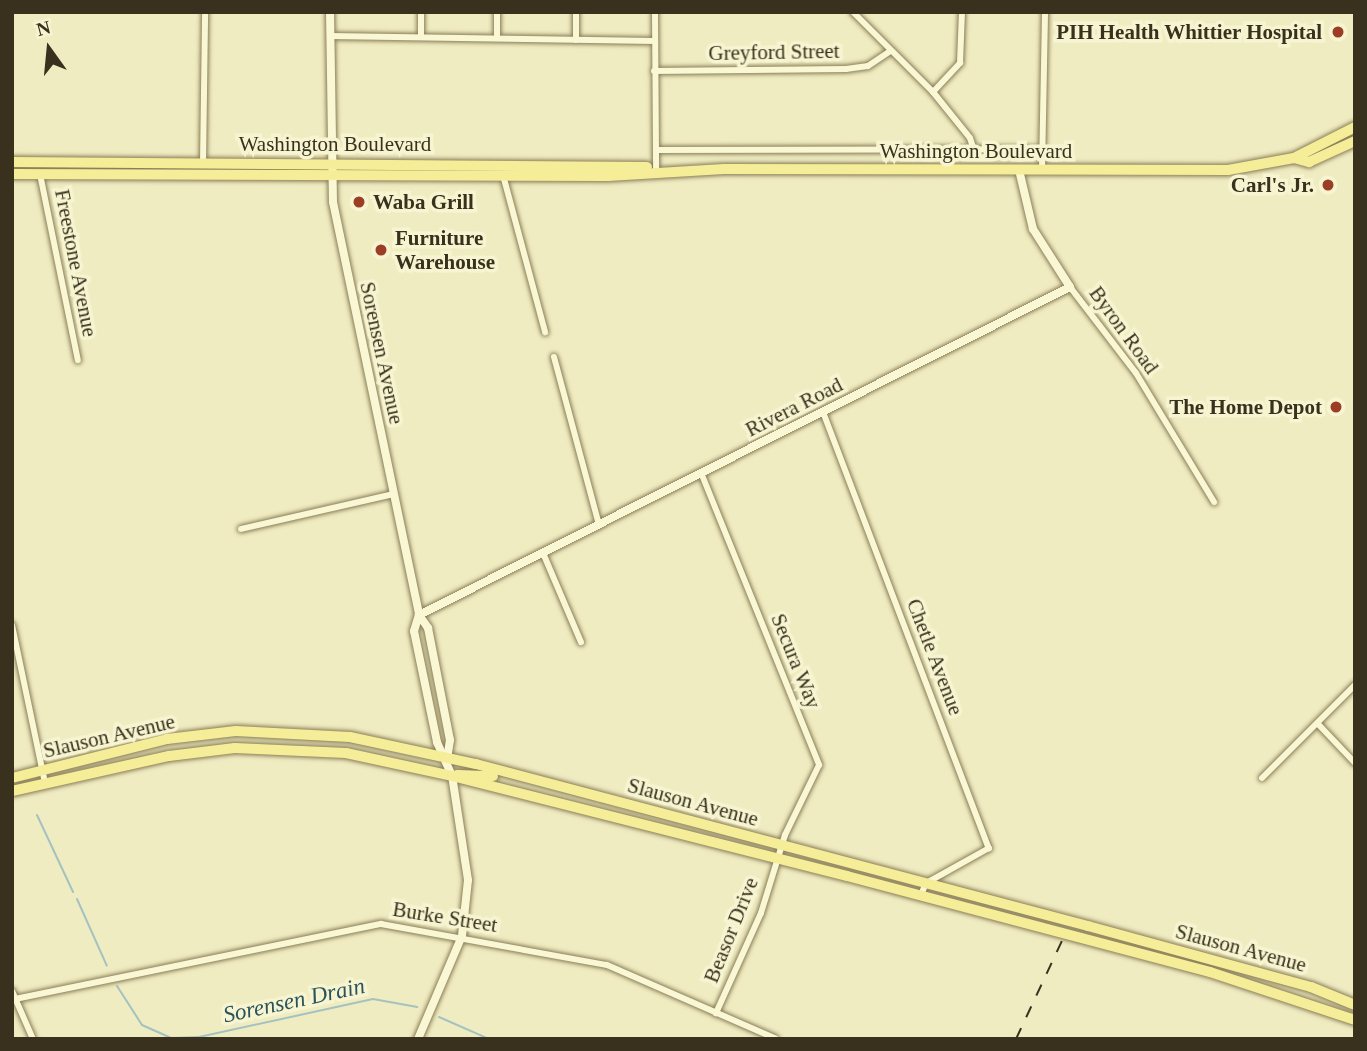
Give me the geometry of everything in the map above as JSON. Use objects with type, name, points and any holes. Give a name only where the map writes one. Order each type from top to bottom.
[{"type":"main road","name":"Washington Boulevard","points":[[331,169],[608,176],[656,170],[1228,170],[1294,158],[1355,127]]},
{"type":"main road","name":"Washington Boulevard","points":[[1294,158],[1309,162],[1355,141]]},
{"type":"main road","name":"Washington Boulevard","points":[[12,162],[331,169],[638,165],[656,170]]},
{"type":"main road","name":"Washington Boulevard","points":[[12,174],[203,168]]},
{"type":"main road","name":"Slauson Avenue","points":[[12,778],[167,739],[236,731],[350,737],[529,779],[1216,960],[1311,986],[1355,1005]]},
{"type":"main road","name":"Slauson Avenue","points":[[12,791],[169,756],[235,748],[357,755],[453,776],[1210,972],[1355,1020]]},
{"type":"main road","points":[[357,755],[367,752],[419,764],[447,758]]},
{"type":"main road","points":[[453,776],[482,773],[524,782],[529,779]]},
{"type":"main road","points":[[1150,958],[1155,944]]},
{"type":"main road","points":[[1210,972],[1216,960]]},
{"type":"street","points":[[203,168],[205,12]]},
{"type":"street","name":"Sorensen Avenue","points":[[330,12],[331,169],[339,236],[419,614],[428,628],[450,740],[447,758]]},
{"type":"street","points":[[421,12],[421,37]]},
{"type":"street","points":[[497,12],[497,38]]},
{"type":"street","points":[[576,12],[576,40]]},
{"type":"street","points":[[655,12],[656,170]]},
{"type":"street","points":[[853,12],[933,92],[970,138],[974,150]]},
{"type":"street","points":[[933,92],[960,63],[962,12]]},
{"type":"street","points":[[1042,170],[1045,12]]},
{"type":"street","points":[[330,36],[655,41]]},
{"type":"street","name":"Greyford Street","points":[[654,71],[846,69],[868,66],[890,51]]},
{"type":"street","name":"Washington Boulevard","points":[[657,150],[1043,149]]},
{"type":"street","points":[[1018,170],[1033,229],[1069,287]]},
{"type":"street","name":"Freestone Avenue","points":[[40,174],[78,360]]},
{"type":"street","points":[[503,175],[545,332]]},
{"type":"street","name":"Rivera Road","points":[[419,614],[702,475],[1069,287]]},
{"type":"street","name":"Byron Road","points":[[1069,287],[1136,373],[1214,502]]},
{"type":"street","points":[[554,357],[599,525]]},
{"type":"street","name":"Chetle Avenue","points":[[823,412],[989,848],[926,883]]},
{"type":"street","name":"Secura Way","points":[[702,475],[819,765],[780,846],[777,859]]},
{"type":"street","points":[[241,529],[394,494]]},
{"type":"street","points":[[543,554],[581,642]]},
{"type":"street","name":"Sorensen Avenue","points":[[418,1039],[461,936],[467,860],[453,776],[447,758],[437,742],[414,631],[419,614]]},
{"type":"street","points":[[12,625],[46,783]]},
{"type":"street","points":[[1262,778],[1319,725],[1355,685]]},
{"type":"street","points":[[1319,725],[1355,762]]},
{"type":"street","name":"Beasor Drive","points":[[716,1013],[761,913],[777,859]]},
{"type":"street","points":[[920,897],[926,883]]},
{"type":"street","name":"Burke Street","points":[[15,999],[359,925],[401,925],[628,971],[776,1039]]},
{"type":"street","points":[[12,991],[33,1039]]},
{"type":"waterway","name":"Sorensen Drain","points":[[37,815],[73,892]]},
{"type":"waterway","name":"Sorensen Drain","points":[[77,899],[107,966]]},
{"type":"waterway","name":"Sorensen Drain","points":[[117,986],[142,1025],[171,1038],[199,1037],[373,999],[417,1007]]},
{"type":"waterway","name":"Sorensen Drain","points":[[439,1017],[489,1039]]},
{"type":"railway","points":[[1016,1039],[1062,941]]},
{"type":"place","name":"PIH Health Whittier Hospital","points":[[1338,32]]},
{"type":"place","name":"Carl's Jr.","points":[[1328,185]]},
{"type":"place","name":"Waba Grill","points":[[359,202]]},
{"type":"place","name":"Furniture Warehouse","points":[[381,250]]},
{"type":"place","name":"The Home Depot","points":[[1336,407]]}]
